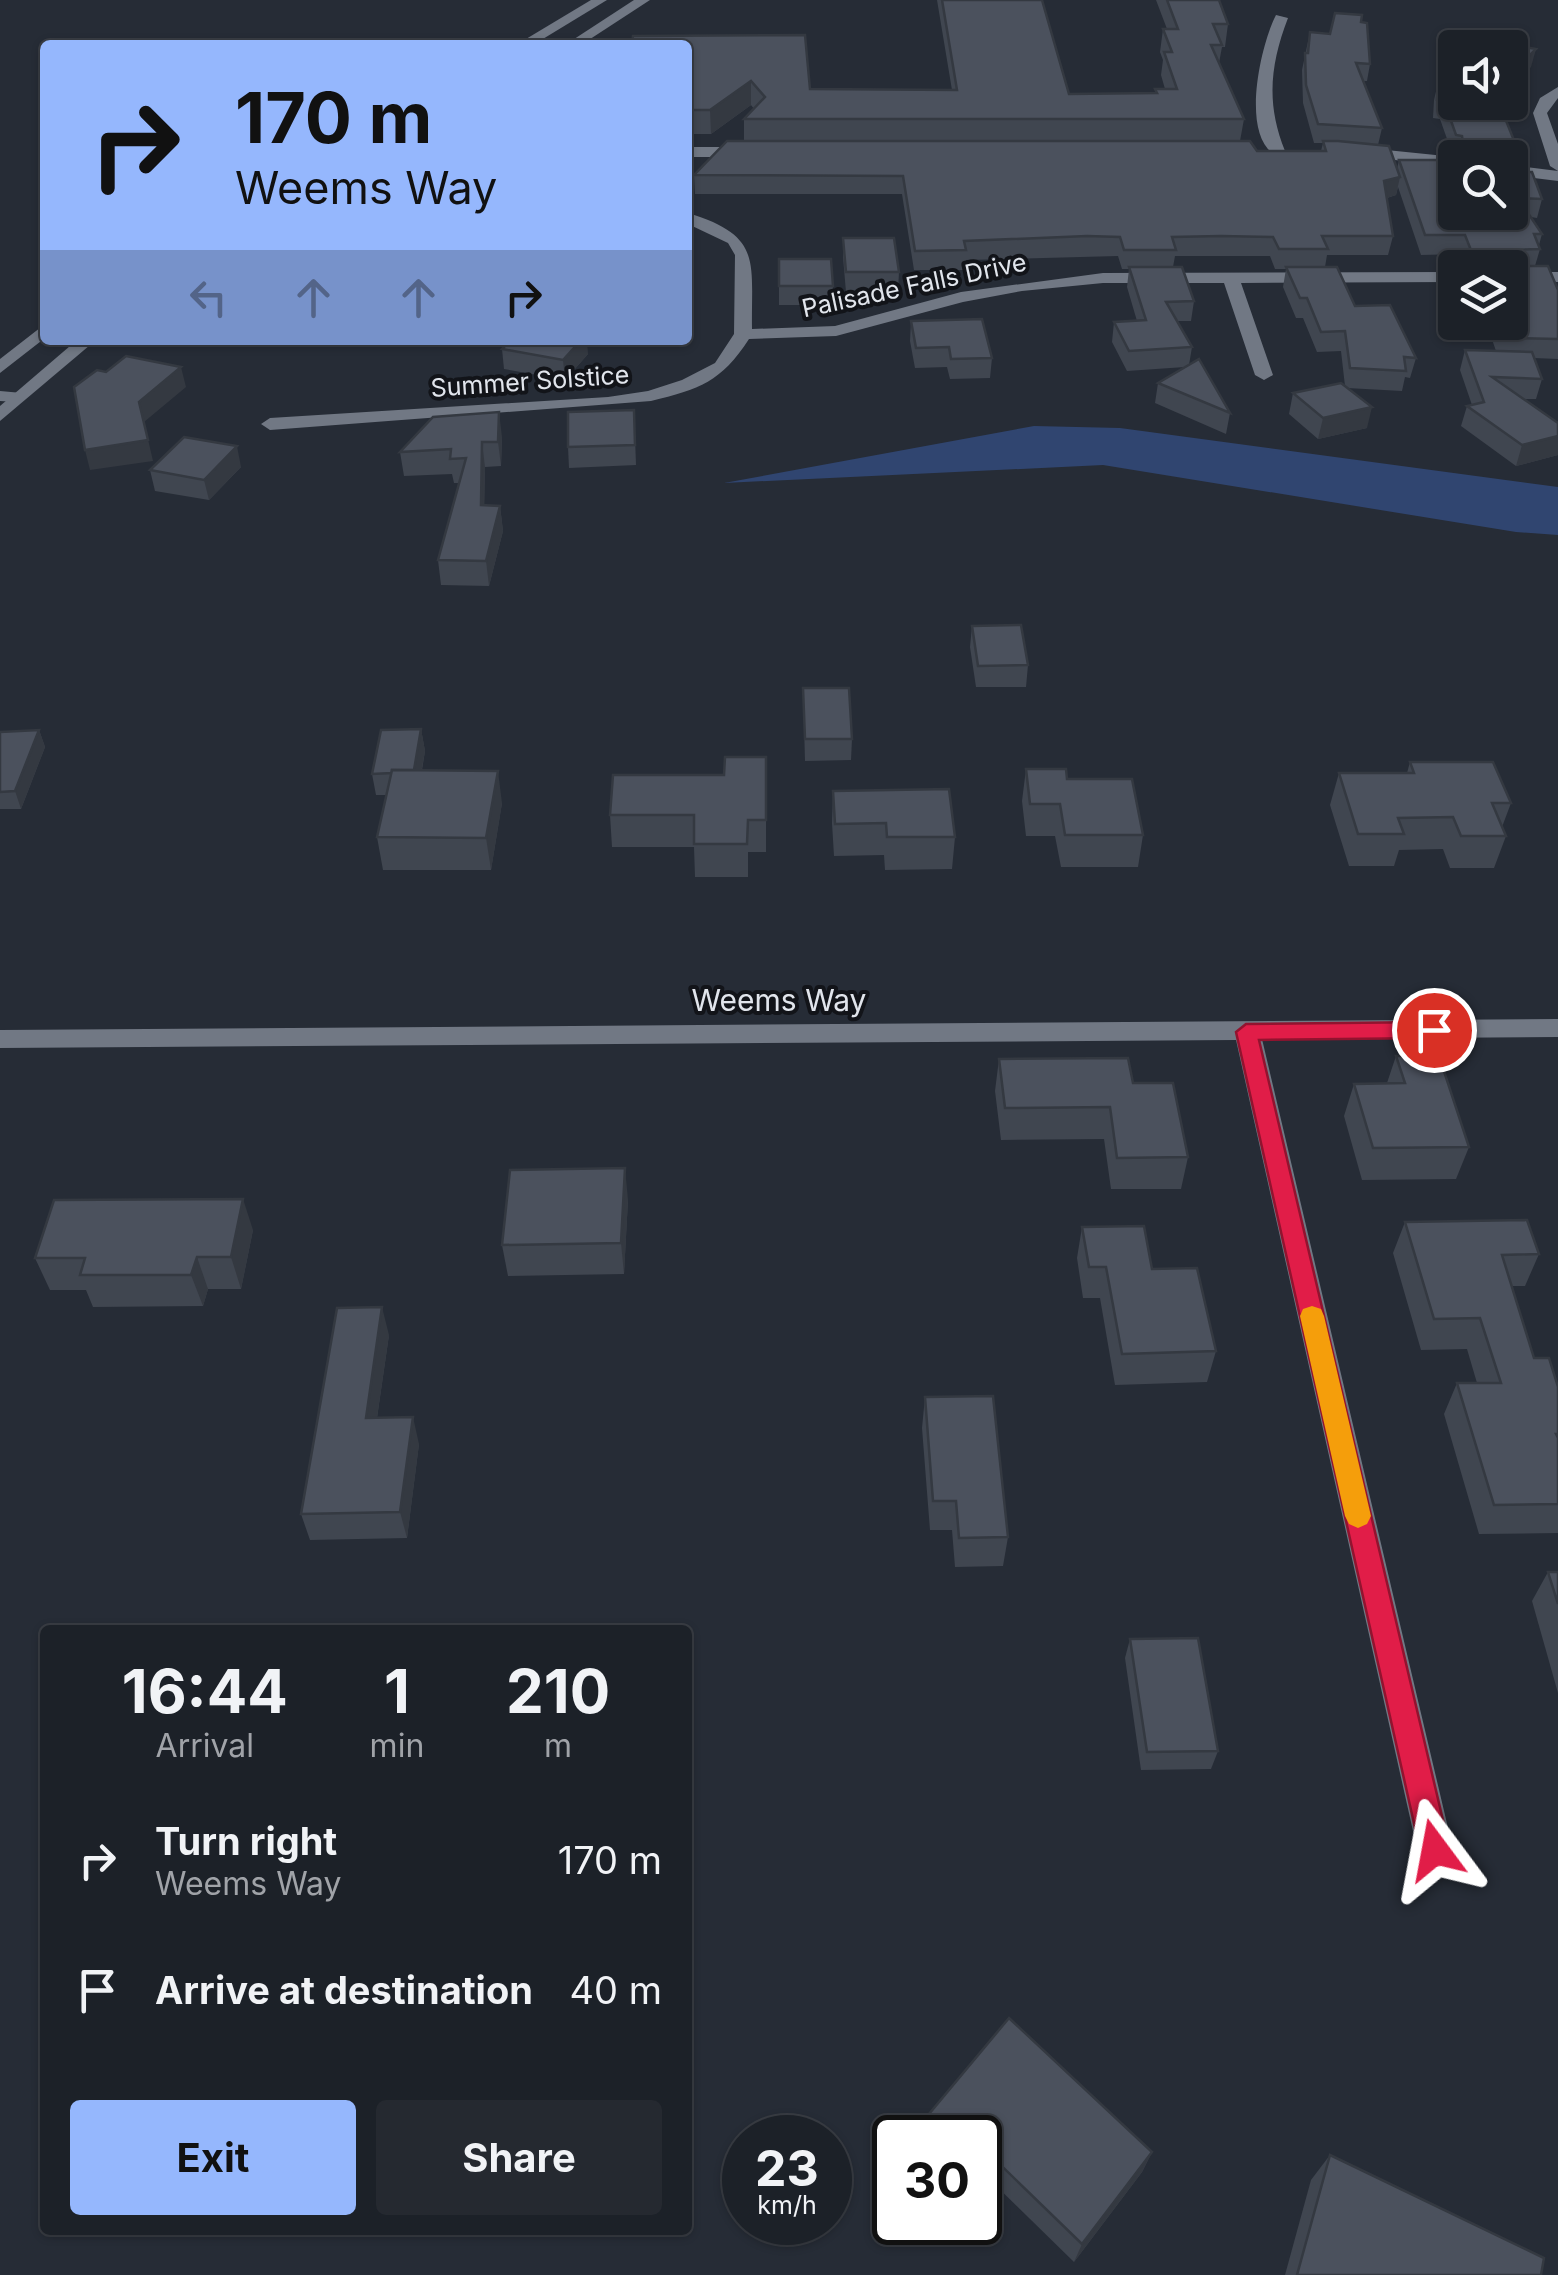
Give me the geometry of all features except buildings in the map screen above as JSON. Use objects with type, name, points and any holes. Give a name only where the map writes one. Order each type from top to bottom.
[{"type":"street","points":[[532,40],[600,0]]},
{"type":"street","points":[[580,40],[643,0]]},
{"type":"street","points":[[1277,151],[1262,118],[1265,56],[1281,18]]},
{"type":"street","points":[[1558,90],[1546,100],[1540,113],[1558,166]]},
{"type":"street","points":[[1257,152],[1296,151]]},
{"type":"street","points":[[1334,151],[1438,160]]},
{"type":"street","points":[[692,152],[771,152]]},
{"type":"street","points":[[1528,172],[1558,176]]},
{"type":"street","points":[[692,220],[734,240],[743,255],[743,334]]},
{"type":"street","points":[[1528,277],[1558,277]]},
{"type":"street","name":"Palisade Falls Drive","points":[[743,334],[836,332],[961,297],[1103,278],[1438,278]]},
{"type":"street","points":[[1231,278],[1264,375]]},
{"type":"street","points":[[0,368],[40,333]]},
{"type":"street","name":"Summer Solstice","points":[[270,424],[652,396],[722,367],[743,334]]},
{"type":"street","points":[[0,415],[8,396],[80,345]]},
{"type":"street","name":"Weems Way","points":[[0,1039],[1558,1028]]},
{"type":"street","points":[[1246,1032],[1435,1850]]},
{"type":"shaded area","points":[[1034,426],[1120,428],[1558,487],[1558,535],[1516,532],[1103,465],[724,483]]},
{"type":"slow traffic","points":[[1312,1316],[1358,1516]]},
{"type":"route","points":[[1434,1030],[1246,1032],[1435,1850]]}]
